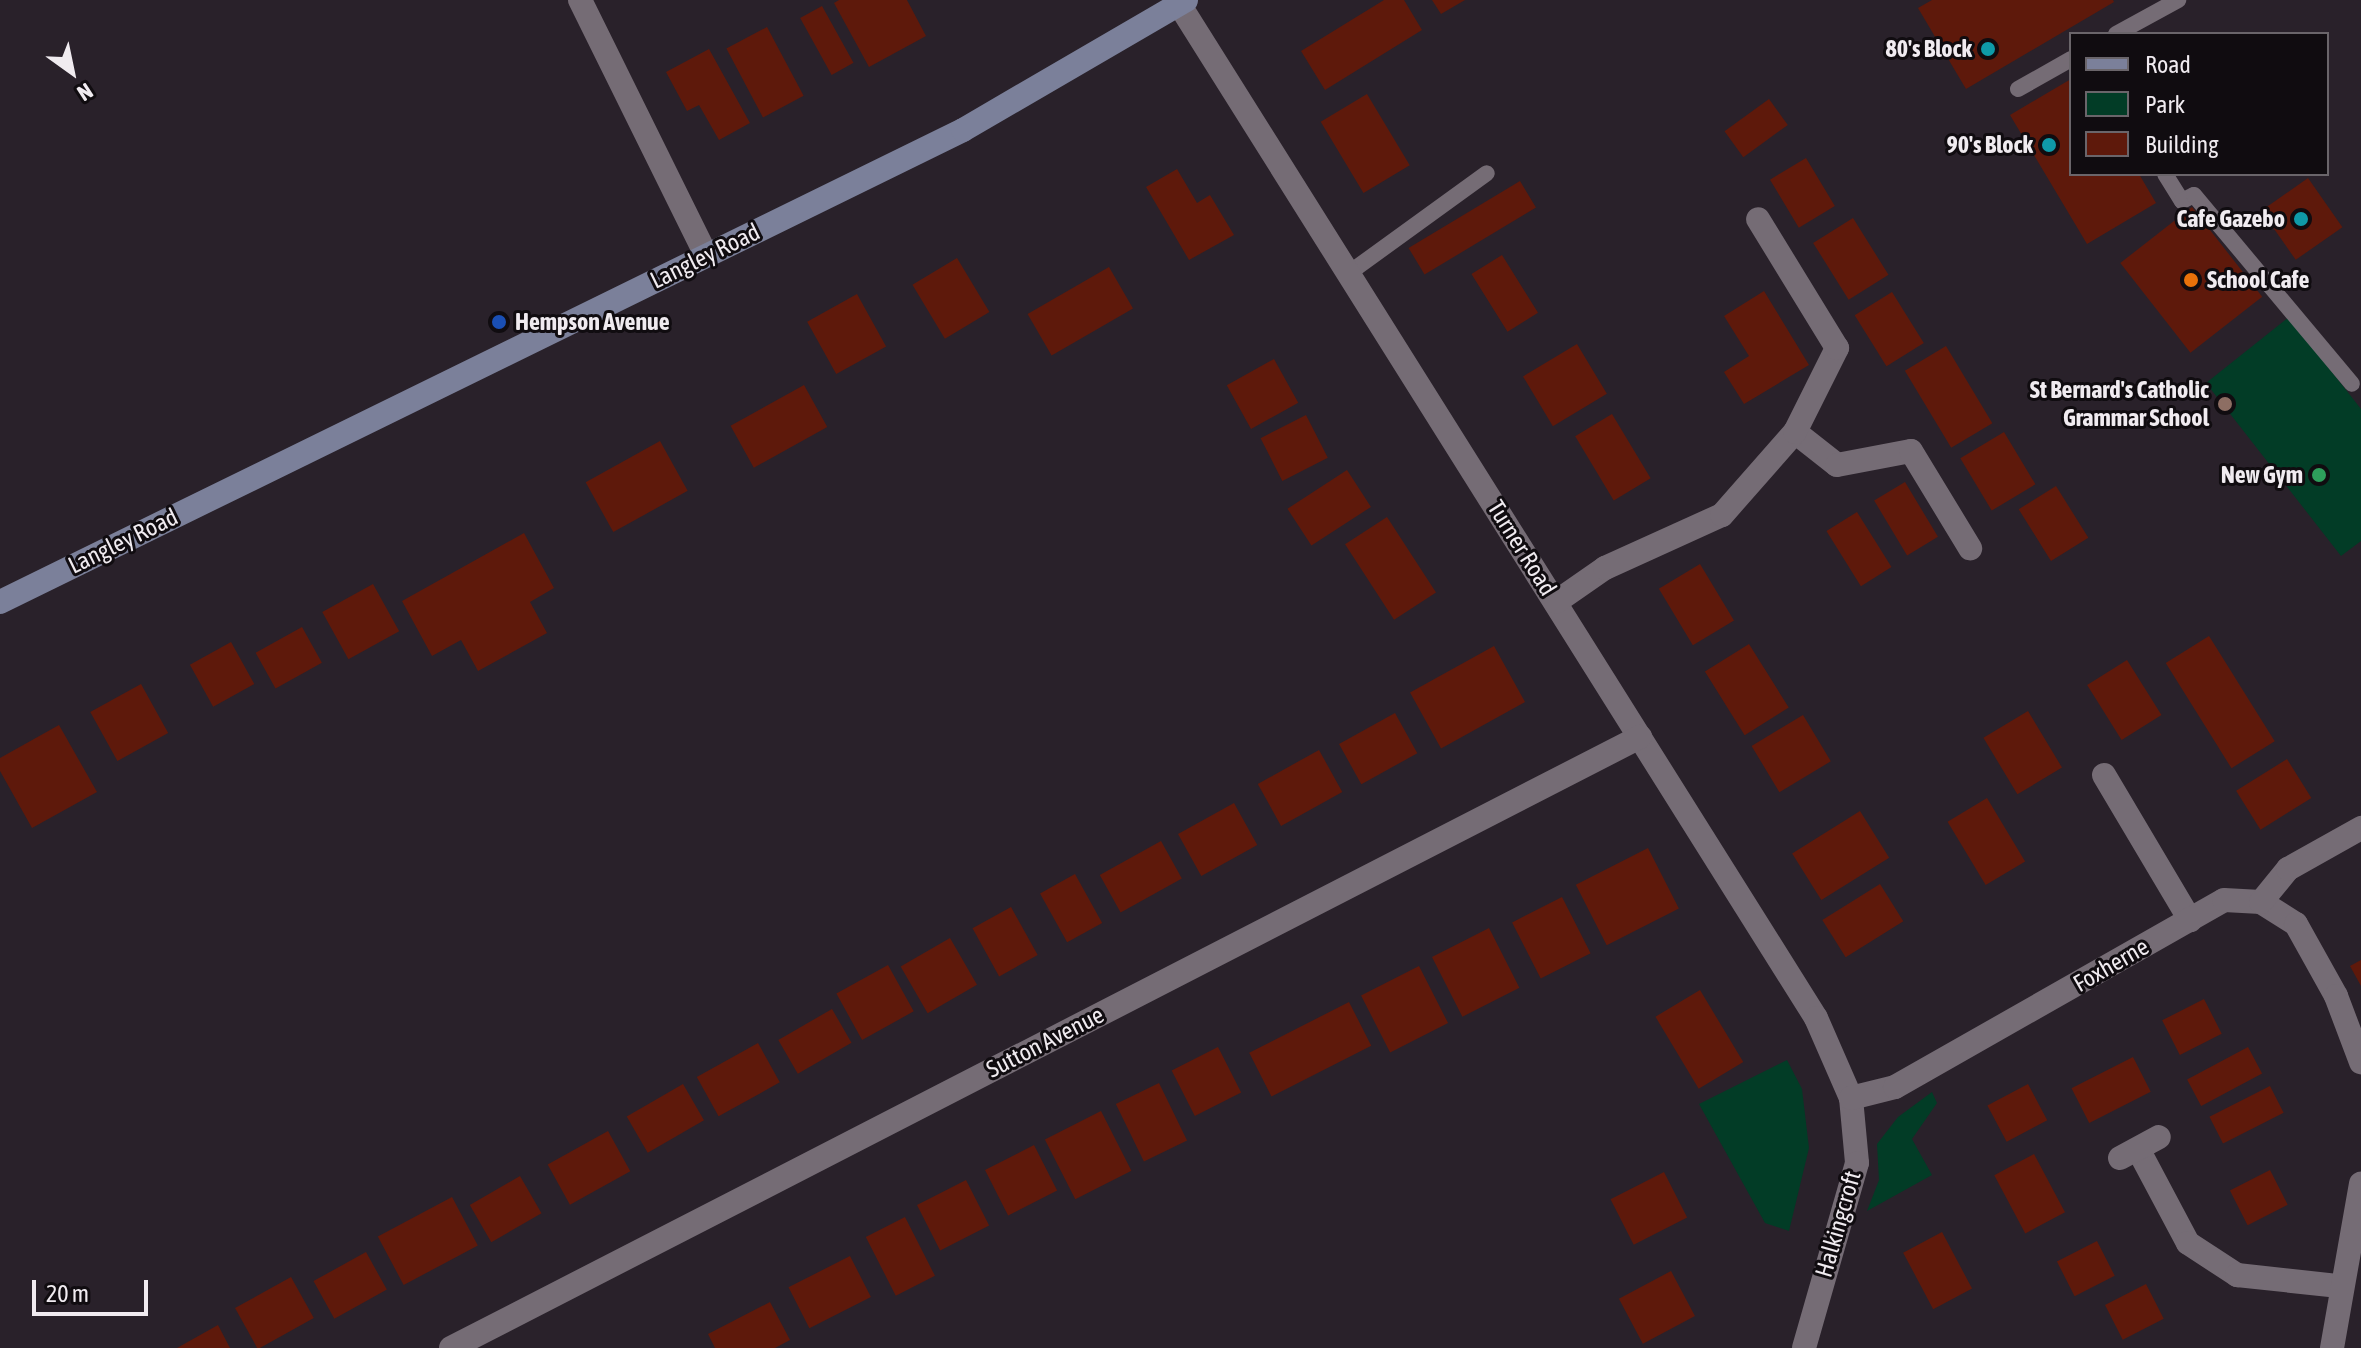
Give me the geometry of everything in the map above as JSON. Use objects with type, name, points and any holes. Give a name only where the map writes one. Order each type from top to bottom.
[{"type":"street","points":[[580,0],[706,255]]},
{"type":"street","name":"Langley Road","points":[[0,602],[963,130],[1183,2]]},
{"type":"street","name":"Turner Road","points":[[1183,2],[1349,273],[1816,1018],[1851,1098]]},
{"type":"street","points":[[1556,602],[1605,568],[1722,515],[1795,432],[1837,348],[1758,219]]},
{"type":"street","points":[[1795,432],[1837,465],[1911,451],[1970,548]]},
{"type":"street","name":"Sutton Avenue","points":[[451,1348],[1640,737]]},
{"type":"street","points":[[2104,775],[2190,920]]},
{"type":"street","points":[[2361,828],[2288,869],[2261,902],[2296,924],[2336,996],[2361,1062]]},
{"type":"street","name":"Foxherne","points":[[1851,1098],[1895,1087],[2224,900],[2261,902]]},
{"type":"street","name":"Halkingcroft","points":[[1804,1348],[1857,1163],[1851,1098]]},
{"type":"street","points":[[2139,1148],[2188,1243],[2237,1275],[2339,1286]]},
{"type":"street","points":[[2332,1348],[2339,1286],[2361,1184]]},
{"type":"lane","points":[[2120,32],[2178,0]]},
{"type":"lane","points":[[2018,89],[2069,60]]},
{"type":"lane","points":[[1349,273],[1487,173]]},
{"type":"lane","points":[[2166,176],[2182,201],[2194,195],[2352,384]]},
{"type":"green space","name":"New Gym","points":[[2289,317],[2361,409],[2361,541],[2341,556],[2206,383]]},
{"type":"green space","points":[[1787,1060],[1802,1089],[1809,1148],[1789,1231],[1765,1223],[1699,1104]]},
{"type":"green space","points":[[1932,1092],[1937,1103],[1912,1139],[1932,1175],[1867,1211],[1879,1180],[1877,1144],[1898,1117]]},
{"type":"building","points":[[839,0],[907,0],[926,36],[869,67],[834,3]]},
{"type":"building","points":[[1384,0],[1404,0],[1422,30],[1325,90],[1301,51]]},
{"type":"building","points":[[1432,0],[1465,0],[1441,14]]},
{"type":"building","name":"80's Block","points":[[1932,0],[2114,2],[1966,89],[1918,8]]},
{"type":"building","points":[[822,6],[854,63],[832,75],[800,18]]},
{"type":"building","points":[[767,27],[804,96],[763,117],[726,49]]},
{"type":"building","points":[[709,49],[750,123],[719,140],[699,105],[687,111],[666,72]]},
{"type":"building","name":"90's Block","points":[[2069,80],[2069,176],[2140,176],[2156,203],[2087,244],[2010,115]]},
{"type":"building","points":[[1367,94],[1410,165],[1363,193],[1321,122]]},
{"type":"building","points":[[1769,99],[1788,125],[1743,157],[1725,131]]},
{"type":"building","points":[[1806,158],[1835,206],[1799,228],[1770,180]]},
{"type":"building","points":[[1177,169],[1197,203],[1210,195],[1234,235],[1189,260],[1146,187]]},
{"type":"building","name":"Cafe Gazebo","points":[[2308,178],[2342,227],[2296,260],[2261,211]]},
{"type":"building","points":[[1520,181],[1536,208],[1425,275],[1409,248]]},
{"type":"building","name":"School Cafe","points":[[2192,207],[2262,297],[2190,353],[2120,263]]},
{"type":"building","points":[[1853,218],[1889,275],[1849,300],[1813,243]]},
{"type":"building","points":[[1502,255],[1538,313],[1508,332],[1471,274]]},
{"type":"building","points":[[957,258],[989,312],[945,339],[912,285]]},
{"type":"building","points":[[1109,267],[1133,309],[1052,356],[1028,314]]},
{"type":"building","points":[[1764,291],[1809,365],[1744,404],[1724,372],[1749,356],[1724,316]]},
{"type":"building","points":[[1892,292],[1924,343],[1886,366],[1855,315]]},
{"type":"building","points":[[857,294],[886,346],[836,374],[807,322]]},
{"type":"building","points":[[1577,344],[1607,394],[1553,426],[1523,376]]},
{"type":"building","points":[[1946,346],[1992,423],[1951,448],[1905,371]]},
{"type":"building","points":[[1274,359],[1298,403],[1251,429],[1227,385]]},
{"type":"building","points":[[804,385],[827,427],[754,468],[731,426]]},
{"type":"building","points":[[1612,414],[1651,478],[1614,500],[1575,436]]},
{"type":"building","points":[[1306,415],[1328,458],[1282,481],[1261,438]]},
{"type":"building","points":[[2004,432],[2035,484],[1992,511],[1960,458]]},
{"type":"building","points":[[660,441],[688,491],[613,532],[586,482]]},
{"type":"building","points":[[1347,470],[1371,507],[1311,546],[1287,509]]},
{"type":"building","points":[[1905,482],[1938,537],[1907,555],[1874,501]]},
{"type":"building","points":[[2056,486],[2088,538],[2051,561],[2019,509]]},
{"type":"building","points":[[1857,512],[1891,567],[1861,586],[1826,531]]},
{"type":"building","points":[[1387,517],[1436,592],[1394,620],[1345,544]]},
{"type":"building","points":[[524,533],[554,588],[530,602],[547,633],[478,671],[461,640],[432,656],[402,601]]},
{"type":"building","points":[[1700,564],[1734,621],[1693,645],[1659,589]]},
{"type":"building","points":[[373,584],[399,631],[348,659],[322,612]]},
{"type":"building","points":[[302,627],[322,663],[276,689],[256,653]]},
{"type":"building","points":[[2209,636],[2275,741],[2231,768],[2166,663]]},
{"type":"building","points":[[231,642],[254,684],[213,707],[190,665]]},
{"type":"building","points":[[1749,644],[1789,708],[1745,735],[1705,672]]},
{"type":"building","points":[[1494,646],[1525,702],[1441,749],[1410,693]]},
{"type":"building","points":[[2127,660],[2161,715],[2122,740],[2087,685]]},
{"type":"building","points":[[141,684],[168,733],[117,761],[90,712]]},
{"type":"building","points":[[2028,711],[2062,768],[2017,794],[1983,738]]},
{"type":"building","points":[[1395,713],[1417,753],[1361,784],[1339,744]]},
{"type":"building","points":[[1803,715],[1831,761],[1779,792],[1752,746]]},
{"type":"building","points":[[59,725],[97,792],[32,828],[0,771],[0,758]]},
{"type":"building","points":[[1319,750],[1342,792],[1281,826],[1258,784]]},
{"type":"building","points":[[2287,759],[2311,798],[2260,830],[2236,791]]},
{"type":"building","points":[[1987,798],[2025,861],[1986,885],[1948,822]]},
{"type":"building","points":[[1234,803],[1257,845],[1201,876],[1178,834]]},
{"type":"building","points":[[1860,811],[1889,858],[1821,900],[1792,853]]},
{"type":"building","points":[[1161,841],[1182,879],[1121,913],[1100,875]]},
{"type":"building","points":[[1648,848],[1679,909],[1607,945],[1576,885]]},
{"type":"building","points":[[1075,874],[1102,923],[1067,942],[1040,893]]},
{"type":"building","points":[[1880,884],[1903,921],[1846,957],[1822,920]]},
{"type":"building","points":[[1562,897],[1591,953],[1541,979],[1512,922]]},
{"type":"building","points":[[1011,907],[1038,955],[999,976],[973,928]]},
{"type":"building","points":[[1489,928],[1519,988],[1462,1017],[1432,957]]},
{"type":"building","points":[[950,938],[977,985],[928,1013],[901,966]]},
{"type":"building","points":[[2361,960],[2361,986],[2350,966]]},
{"type":"building","points":[[888,965],[914,1011],[862,1040],[836,994]]},
{"type":"building","points":[[1419,966],[1448,1023],[1390,1053],[1361,996]]},
{"type":"building","points":[[1700,990],[1743,1062],[1699,1089],[1655,1017]]},
{"type":"building","points":[[2204,999],[2222,1034],[2180,1055],[2162,1020]]},
{"type":"building","points":[[1349,1002],[1371,1046],[1271,1097],[1249,1053]]},
{"type":"building","points":[[832,1009],[852,1043],[798,1074],[778,1040]]},
{"type":"building","points":[[758,1043],[780,1082],[719,1116],[697,1077]]},
{"type":"building","points":[[1218,1047],[1241,1092],[1195,1116],[1172,1071]]},
{"type":"building","points":[[2248,1047],[2262,1073],[2201,1106],[2187,1079]]},
{"type":"building","points":[[2133,1057],[2151,1092],[2089,1123],[2072,1088]]},
{"type":"building","points":[[1159,1083],[1187,1141],[1144,1162],[1116,1104]]},
{"type":"building","points":[[683,1084],[704,1120],[648,1153],[627,1116]]},
{"type":"building","points":[[2028,1084],[2047,1120],[2007,1142],[1987,1106]]},
{"type":"building","points":[[2270,1086],[2284,1113],[2223,1144],[2209,1117]]},
{"type":"building","points":[[1101,1111],[1131,1171],[1075,1199],[1045,1140]]},
{"type":"building","points":[[608,1131],[630,1171],[570,1205],[548,1164]]},
{"type":"building","points":[[1034,1145],[1057,1190],[1008,1215],[985,1170]]},
{"type":"building","points":[[2034,1154],[2065,1212],[2025,1233],[1994,1175]]},
{"type":"building","points":[[2270,1170],[2288,1205],[2248,1225],[2230,1190]]},
{"type":"building","points":[[1664,1172],[1687,1217],[1634,1245],[1611,1199]]},
{"type":"building","points":[[520,1176],[542,1213],[491,1242],[470,1205]]},
{"type":"building","points":[[966,1180],[989,1225],[940,1250],[917,1205]]},
{"type":"building","points":[[452,1197],[478,1246],[404,1285],[378,1236]]},
{"type":"building","points":[[905,1217],[935,1276],[896,1296],[866,1237]]},
{"type":"building","points":[[1942,1232],[1972,1289],[1933,1309],[1903,1253]]},
{"type":"building","points":[[2097,1241],[2115,1276],[2075,1296],[2057,1261]]},
{"type":"building","points":[[366,1252],[387,1290],[334,1319],[314,1281]]},
{"type":"building","points":[[850,1256],[871,1297],[809,1328],[789,1287]]},
{"type":"building","points":[[1671,1271],[1695,1316],[1643,1344],[1619,1299]]},
{"type":"building","points":[[291,1277],[314,1318],[257,1348],[235,1308]]},
{"type":"building","points":[[2146,1284],[2164,1319],[2123,1340],[2105,1305]]},
{"type":"building","points":[[770,1302],[790,1340],[775,1348],[715,1348],[708,1334]]},
{"type":"building","points":[[218,1325],[230,1348],[177,1348]]},
{"type":"place","name":"80's Block","points":[[1988,49]]},
{"type":"place","name":"90's Block","points":[[2049,145]]},
{"type":"place","name":"Cafe Gazebo","points":[[2301,219]]},
{"type":"place","name":"School Cafe","points":[[2191,280]]},
{"type":"place","name":"Hempson Avenue","points":[[499,322]]},
{"type":"place","name":"St Bernard's Catholic Grammar School","points":[[2225,404]]},
{"type":"place","name":"New Gym","points":[[2319,475]]}]
